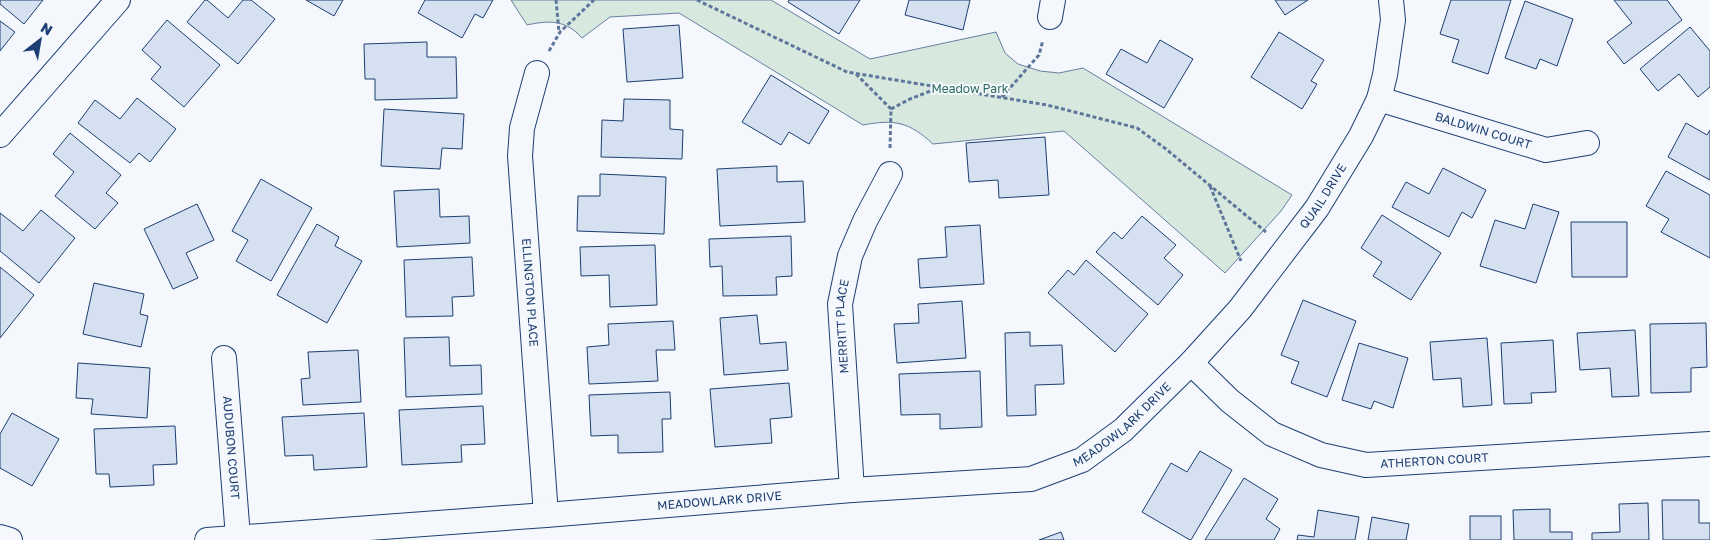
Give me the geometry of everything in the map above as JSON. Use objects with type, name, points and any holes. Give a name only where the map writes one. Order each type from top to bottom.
[{"type":"street","points":[[0,135],[118,0]]},
{"type":"street","name":"QUAIL DRIVE","points":[[1192,364],[1240,309],[1317,208],[1361,136],[1379,99],[1385,75],[1393,20],[1391,0]]},
{"type":"street","name":"ELLINGTON PLACE","points":[[537,73],[522,128],[520,156],[546,515]]},
{"type":"street","name":"BALDWIN COURT","points":[[1379,99],[1546,150],[1587,143]]},
{"type":"street","name":"MERRITT PLACE","points":[[852,490],[840,304],[850,256],[865,221],[890,174]]},
{"type":"street","name":"AUDUBON COURT","points":[[224,358],[238,537]]},
{"type":"street","name":"MEADOWLARK DRIVE","points":[[207,540],[852,490],[1031,479],[1082,460],[1123,430],[1192,364]]},
{"type":"street","name":"ATHERTON COURT","points":[[1192,364],[1230,401],[1272,434],[1321,455],[1366,465],[1710,444]]},
{"type":"street","points":[[0,537],[10,540]]},
{"type":"path","points":[[556,0],[560,32]]},
{"type":"path","points":[[537,73],[560,32],[594,0]]},
{"type":"path","points":[[699,0],[847,72],[1047,105],[1136,128],[1266,232]]},
{"type":"path","points":[[1002,97],[1039,55],[1051,9]]},
{"type":"path","points":[[855,73],[891,109],[890,174]]},
{"type":"path","points":[[891,109],[941,86]]},
{"type":"path","points":[[1210,186],[1240,261]]},
{"type":"green space","name":"Meadow Park","points":[[511,0],[771,0],[870,59],[996,32],[1005,53],[1018,64],[1040,71],[1059,73],[1083,68],[1292,195],[1281,211],[1225,273],[1064,131],[933,144],[916,131],[901,124],[884,122],[863,125],[679,13],[610,17],[582,38],[570,28],[557,23],[543,22],[527,25]]},
{"type":"building","points":[[0,0],[43,0],[24,24],[0,4]]},
{"type":"building","points":[[205,0],[228,18],[243,0],[251,0],[275,19],[238,64],[187,22]]},
{"type":"building","points":[[306,0],[343,0],[334,16]]},
{"type":"building","points":[[425,0],[493,0],[483,18],[475,14],[462,38],[418,13]]},
{"type":"building","points":[[789,0],[860,0],[839,34],[788,2]]},
{"type":"building","points":[[909,0],[970,0],[963,30],[905,15]]},
{"type":"building","points":[[1275,0],[1308,0],[1285,15]]},
{"type":"building","points":[[1451,0],[1511,0],[1488,74],[1452,62],[1459,40],[1440,34]]},
{"type":"building","points":[[1614,0],[1667,0],[1682,20],[1624,64],[1607,42],[1632,23]]},
{"type":"building","points":[[1525,1],[1573,19],[1557,66],[1540,59],[1536,69],[1505,58]]},
{"type":"building","points":[[167,20],[220,65],[184,107],[151,79],[161,67],[142,50]]},
{"type":"building","points":[[0,21],[15,32],[0,51]]},
{"type":"building","points":[[679,25],[683,78],[627,82],[623,29]]},
{"type":"building","points":[[1690,27],[1710,51],[1710,87],[1698,97],[1679,74],[1658,91],[1640,69]]},
{"type":"building","points":[[1279,32],[1324,60],[1311,81],[1317,84],[1302,109],[1251,77]]},
{"type":"building","points":[[1160,40],[1193,59],[1164,108],[1106,74],[1121,49],[1147,63]]},
{"type":"building","points":[[427,42],[427,57],[456,57],[457,98],[375,100],[375,79],[365,79],[364,44]]},
{"type":"building","points":[[771,75],[829,111],[809,144],[789,132],[781,145],[742,122]]},
{"type":"building","points":[[137,98],[176,129],[150,162],[139,153],[130,163],[78,123],[95,100],[120,119]]},
{"type":"building","points":[[624,99],[670,100],[670,129],[683,130],[682,159],[601,157],[602,120],[623,121]]},
{"type":"building","points":[[384,109],[464,114],[462,149],[442,148],[440,169],[381,166]]},
{"type":"building","points":[[1686,123],[1707,135],[1710,130],[1710,180],[1668,157]]},
{"type":"building","points":[[70,133],[121,175],[106,193],[118,203],[95,229],[55,196],[74,172],[53,154]]},
{"type":"building","points":[[1045,137],[1049,195],[999,198],[998,180],[969,182],[966,143]]},
{"type":"building","points":[[777,166],[777,182],[803,181],[805,222],[720,226],[717,169]]},
{"type":"building","points":[[1443,168],[1486,190],[1472,218],[1462,212],[1449,237],[1392,207],[1406,182],[1429,194]]},
{"type":"building","points":[[1666,171],[1710,195],[1710,258],[1661,232],[1669,219],[1646,206]]},
{"type":"building","points":[[600,174],[666,177],[664,234],[577,231],[578,196],[600,196]]},
{"type":"building","points":[[261,179],[312,208],[271,281],[236,261],[248,240],[232,231]]},
{"type":"building","points":[[439,189],[440,217],[469,216],[470,243],[397,247],[394,191]]},
{"type":"building","points":[[197,204],[214,240],[186,253],[198,278],[173,289],[144,229]]},
{"type":"building","points":[[1533,204],[1559,212],[1536,283],[1480,266],[1495,220],[1525,229]]},
{"type":"building","points":[[41,210],[75,238],[39,283],[0,251],[0,213],[23,231]]},
{"type":"building","points":[[1382,215],[1441,253],[1411,300],[1373,276],[1382,262],[1361,248]]},
{"type":"building","points":[[1142,216],[1176,245],[1164,258],[1183,275],[1158,305],[1096,252],[1114,232],[1122,239]]},
{"type":"building","points":[[1571,222],[1627,222],[1627,277],[1572,277]]},
{"type":"building","points":[[317,224],[339,237],[335,246],[362,261],[327,323],[277,295]]},
{"type":"building","points":[[980,225],[984,284],[920,288],[918,259],[947,257],[945,227]]},
{"type":"building","points":[[791,236],[792,276],[776,277],[777,295],[723,296],[722,266],[710,267],[709,239]]},
{"type":"building","points":[[655,245],[657,305],[610,307],[609,275],[581,276],[580,247]]},
{"type":"building","points":[[472,257],[474,296],[452,297],[453,316],[406,317],[404,260]]},
{"type":"building","points":[[1086,260],[1148,314],[1115,352],[1048,293],[1068,270],[1074,275]]},
{"type":"building","points":[[0,267],[34,295],[0,338]]},
{"type":"building","points":[[94,283],[144,294],[140,314],[148,316],[141,347],[83,334]]},
{"type":"building","points":[[1303,300],[1356,321],[1327,397],[1291,383],[1299,362],[1281,355]]},
{"type":"building","points":[[962,301],[966,358],[897,363],[894,324],[919,323],[918,304]]},
{"type":"building","points":[[757,315],[760,344],[786,342],[788,370],[724,375],[720,318]]},
{"type":"building","points":[[673,321],[675,350],[656,350],[658,381],[589,384],[587,347],[609,345],[608,324]]},
{"type":"building","points":[[1706,323],[1707,367],[1691,368],[1691,392],[1651,393],[1650,324]]},
{"type":"building","points":[[1635,330],[1639,396],[1612,397],[1610,368],[1580,370],[1577,333]]},
{"type":"building","points":[[1030,332],[1030,346],[1062,345],[1064,384],[1035,385],[1036,415],[1007,416],[1005,333]]},
{"type":"building","points":[[449,337],[450,366],[481,365],[482,394],[406,397],[404,338]]},
{"type":"building","points":[[1487,338],[1492,405],[1463,407],[1461,378],[1433,380],[1430,342]]},
{"type":"building","points":[[1553,340],[1556,392],[1531,393],[1532,403],[1504,404],[1501,343]]},
{"type":"building","points":[[1359,343],[1408,358],[1393,408],[1374,401],[1371,409],[1342,400]]},
{"type":"building","points":[[358,350],[361,402],[303,405],[301,379],[310,378],[308,352]]},
{"type":"building","points":[[78,363],[150,368],[147,418],[91,414],[93,399],[76,398]]},
{"type":"building","points":[[980,371],[982,427],[940,429],[940,414],[901,415],[899,374]]},
{"type":"building","points":[[789,383],[792,417],[770,419],[772,443],[715,447],[710,389]]},
{"type":"building","points":[[670,392],[671,419],[662,419],[663,452],[618,453],[618,435],[591,436],[589,395]]},
{"type":"building","points":[[483,406],[485,444],[461,445],[462,462],[402,465],[399,410]]},
{"type":"building","points":[[12,413],[59,439],[32,486],[0,468],[0,434]]},
{"type":"building","points":[[364,413],[367,467],[314,470],[313,455],[285,456],[282,417]]},
{"type":"building","points":[[175,426],[177,464],[153,465],[154,485],[110,487],[109,474],[96,474],[94,429]]},
{"type":"building","points":[[1200,451],[1232,470],[1190,540],[1142,512],[1171,463],[1187,472]]},
{"type":"building","points":[[1244,478],[1278,499],[1266,519],[1280,529],[1274,540],[1205,540]]},
{"type":"building","points":[[1662,500],[1699,500],[1699,523],[1710,523],[1710,540],[1663,540]]},
{"type":"building","points":[[1648,503],[1649,540],[1592,540],[1592,533],[1620,532],[1619,504]]},
{"type":"building","points":[[1550,509],[1550,532],[1572,532],[1572,540],[1514,540],[1513,510]]},
{"type":"building","points":[[1318,510],[1359,517],[1355,540],[1297,540],[1298,535],[1314,537]]},
{"type":"building","points":[[1470,516],[1501,516],[1501,540],[1470,540]]},
{"type":"building","points":[[1372,517],[1409,524],[1406,540],[1368,540]]},
{"type":"building","points":[[1061,532],[1064,540],[1039,540]]}]
